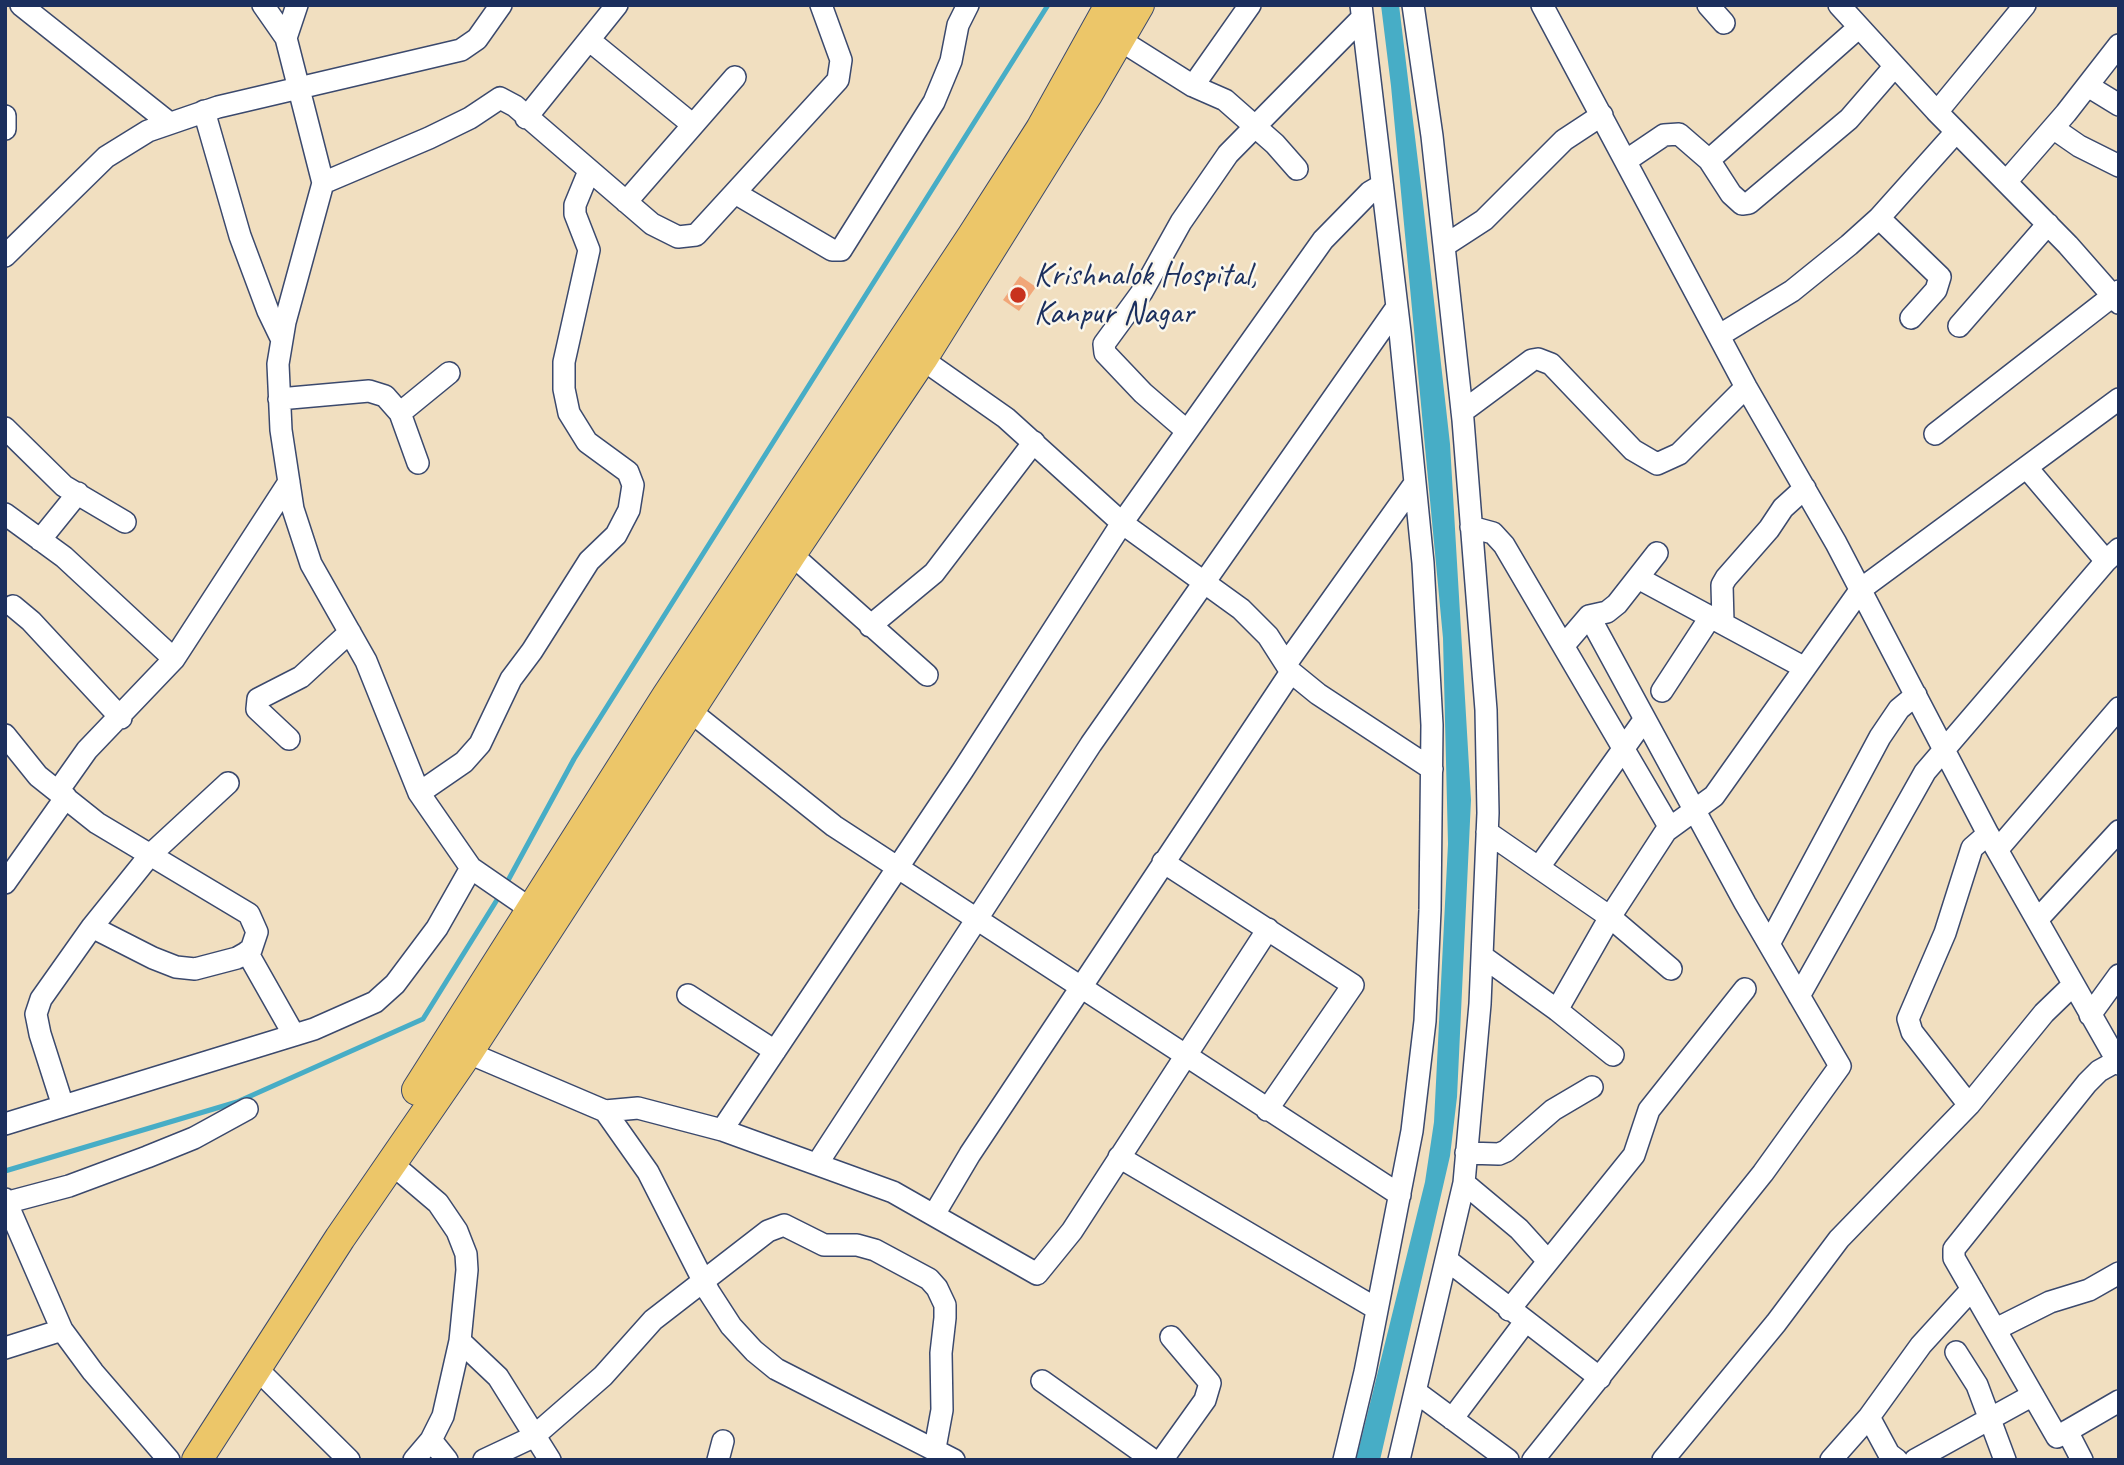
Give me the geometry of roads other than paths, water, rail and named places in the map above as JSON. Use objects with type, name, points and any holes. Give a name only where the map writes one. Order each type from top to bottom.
[{"type":"highway","points":[[197,1460],[391,1163],[458,1048],[1041,129],[1110,5]]},
{"type":"highway","points":[[176,1460],[301,1263],[458,1048],[522,904],[791,554],[922,359],[1139,5]]},
{"type":"street","points":[[21,5],[168,122]]},
{"type":"street","points":[[263,5],[286,38],[323,183],[278,364],[279,399],[293,509],[311,564],[366,661],[419,793],[477,874],[522,904]]},
{"type":"street","points":[[286,38],[298,5]]},
{"type":"street","points":[[526,118],[617,5]]},
{"type":"street","points":[[323,183],[470,118],[500,98],[507,100],[626,202],[668,234],[688,237],[704,230],[841,74],[841,60],[821,5]]},
{"type":"street","points":[[735,193],[832,250],[841,250],[934,102],[951,61],[958,25],[968,5]]},
{"type":"street","points":[[1193,86],[1250,5]]},
{"type":"street","points":[[1399,1460],[1464,1183],[1482,956],[1487,832],[1486,710],[1462,412],[1413,5]]},
{"type":"street","points":[[1542,5],[1746,387],[1861,589],[1993,841],[2118,1062],[2098,1071],[2087,1083],[2020,1170],[1956,1242],[1954,1258],[2057,1437],[2119,1401]]},
{"type":"street","points":[[1709,5],[1724,23]]},
{"type":"street","points":[[1937,112],[2025,5]]},
{"type":"street","points":[[1846,7],[1857,29],[2117,297],[1935,434]]},
{"type":"street","points":[[5,256],[106,157],[168,122],[461,50],[477,39],[489,9]]},
{"type":"street","points":[[1187,431],[1143,393],[1105,353],[1104,344],[1142,292],[1181,222],[1228,154],[1362,11]]},
{"type":"street","points":[[1344,1460],[1412,1131],[1425,1021],[1432,769],[1430,685],[1415,483],[1362,11]]},
{"type":"street","points":[[1709,160],[1857,29]]},
{"type":"street","points":[[589,40],[693,125]]},
{"type":"street","points":[[1120,40],[1193,86],[1225,100],[1297,169]]},
{"type":"street","points":[[2006,182],[2088,86],[2119,45]]},
{"type":"street","points":[[1626,160],[1664,135],[1684,137],[1709,160],[1731,194],[1742,204],[1749,203],[1849,119],[1894,67]]},
{"type":"street","points":[[626,202],[735,77]]},
{"type":"street","points":[[2088,86],[2119,105]]},
{"type":"street","points":[[204,111],[240,236],[282,340]]},
{"type":"street","points":[[1444,246],[1484,220],[1564,140],[1602,115]]},
{"type":"street","points":[[5,116],[5,129]]},
{"type":"street","points":[[2053,128],[2078,146],[2119,166]]},
{"type":"street","points":[[1720,335],[1792,291],[1879,218],[1956,132]]},
{"type":"street","points":[[419,793],[464,762],[480,744],[511,679],[533,651],[589,561],[616,535],[629,510],[633,485],[628,472],[587,442],[569,413],[564,389],[564,362],[589,250],[575,205],[589,171]]},
{"type":"street","points":[[722,1130],[895,867],[963,770],[1122,523],[1323,240],[1370,192],[1382,185]]},
{"type":"street","points":[[1879,218],[1940,277],[1936,290],[1911,318]]},
{"type":"street","points":[[1959,326],[2048,224]]},
{"type":"street","points":[[817,1164],[975,919],[1204,582],[1397,307]]},
{"type":"street","points":[[922,359],[1006,418],[1122,523],[1241,609],[1268,636],[1289,668],[1318,694],[1432,769]]},
{"type":"street","points":[[1462,412],[1532,360],[1538,359],[1551,364],[1633,450],[1657,464],[1679,454],[1746,387]]},
{"type":"street","points":[[400,414],[449,373]]},
{"type":"street","points":[[279,399],[369,391],[392,400],[418,463]]},
{"type":"street","points":[[1557,1010],[1610,917],[1670,828],[1714,796],[1861,589],[2119,399]]},
{"type":"street","points":[[5,428],[52,475],[125,522]]},
{"type":"street","points":[[870,626],[933,573],[1034,442]]},
{"type":"street","points":[[1799,996],[1925,772],[2112,555],[2027,468]]},
{"type":"street","points":[[5,883],[87,750],[121,718],[174,659],[289,482]]},
{"type":"street","points":[[935,1213],[970,1154],[1082,989],[1289,668],[1415,483]]},
{"type":"street","points":[[1662,691],[1717,619],[1726,578],[1769,529],[1783,508],[1805,488]]},
{"type":"street","points":[[40,540],[78,493]]},
{"type":"street","points":[[5,514],[64,557],[174,659]]},
{"type":"street","points":[[1471,527],[1493,533],[1504,545],[1566,642],[1670,828]]},
{"type":"street","points":[[1566,642],[1585,620],[1612,609],[1657,553]]},
{"type":"street","points":[[791,554],[927,675]]},
{"type":"street","points":[[1638,578],[1805,668]]},
{"type":"street","points":[[13,606],[31,621],[121,718]]},
{"type":"street","points":[[1534,1460],[1763,1173],[1840,1066],[1585,620]]},
{"type":"street","points":[[289,739],[257,709],[258,699],[301,677],[350,632]]},
{"type":"street","points":[[1769,944],[1880,737],[1899,709],[1916,695]]},
{"type":"street","points":[[679,703],[834,826],[1400,1195]]},
{"type":"street","points":[[1969,1105],[1912,1032],[1908,1019],[1945,933],[1972,848],[1993,841],[2119,708]]},
{"type":"street","points":[[1539,867],[1644,720]]},
{"type":"street","points":[[5,735],[38,776],[97,823],[249,914],[257,932],[254,943],[247,952],[237,958],[195,969],[176,967],[92,927]]},
{"type":"street","points":[[63,1106],[36,1014],[41,999],[92,927],[150,855],[228,783]]},
{"type":"street","points":[[2037,920],[2119,831]]},
{"type":"street","points":[[1487,832],[1610,917],[1671,969]]},
{"type":"street","points":[[1163,862],[1353,985],[1267,1110]]},
{"type":"street","points":[[5,1124],[294,1035],[375,1002],[395,984],[477,874]]},
{"type":"street","points":[[458,1048],[605,1111],[638,1108],[722,1130],[894,1192],[935,1213],[1037,1274],[1072,1231],[1268,929]]},
{"type":"street","points":[[247,952],[294,1035]]},
{"type":"street","points":[[1482,956],[1557,1010],[1613,1055]]},
{"type":"street","points":[[2090,1015],[2119,975]]},
{"type":"street","points":[[1663,1460],[1776,1322],[1839,1239],[1969,1105],[2044,1013],[2073,985]]},
{"type":"street","points":[[1452,1419],[1548,1261],[1634,1155],[1649,1110],[1745,989]]},
{"type":"street","points":[[688,995],[775,1051]]},
{"type":"street","points":[[1466,1153],[1499,1154],[1506,1151],[1553,1110],[1592,1087]]},
{"type":"street","points":[[169,1460],[78,1354],[62,1330],[6,1201],[69,1186],[134,1162],[194,1138],[247,1109]]},
{"type":"street","points":[[605,1111],[648,1172],[731,1326],[776,1370],[935,1448],[954,1460]]},
{"type":"street","points":[[1119,1157],[1377,1309]]},
{"type":"street","points":[[391,1163],[438,1203],[450,1217],[462,1243],[467,1291],[448,1402],[431,1440],[414,1460]]},
{"type":"street","points":[[1464,1183],[1519,1229],[1548,1261]]},
{"type":"street","points":[[492,1457],[533,1437],[603,1376],[648,1324],[768,1231],[784,1226],[791,1226],[824,1245],[858,1245],[875,1250],[929,1279],[945,1305],[941,1353],[942,1410],[935,1448]]},
{"type":"street","points":[[1447,1260],[1600,1378]]},
{"type":"street","points":[[1996,1329],[2050,1301],[2090,1290],[2119,1273]]},
{"type":"street","points":[[1831,1460],[1869,1417],[1921,1345],[1972,1289]]},
{"type":"street","points":[[5,1348],[62,1330]]},
{"type":"street","points":[[1163,1460],[1210,1388],[1207,1377],[1171,1337]]},
{"type":"street","points":[[460,1341],[498,1377],[517,1404],[533,1437],[550,1460]]},
{"type":"street","points":[[1956,1352],[1977,1385],[2005,1460]]},
{"type":"street","points":[[256,1368],[349,1460]]},
{"type":"street","points":[[1042,1381],[1153,1460]]},
{"type":"street","points":[[1416,1392],[1508,1460]]},
{"type":"street","points":[[1915,1460],[2033,1395]]},
{"type":"street","points":[[1869,1417],[1889,1454],[1897,1460]]},
{"type":"street","points":[[2067,1431],[2082,1460]]},
{"type":"street","points":[[431,1440],[447,1460]]},
{"type":"water","points":[[1381,5],[1399,5],[1423,203],[1450,444],[1471,800],[1457,1097],[1450,1156],[1380,1460],[1356,1460],[1425,1182],[1434,1122],[1448,844],[1443,638]]},
{"type":"waterway","points":[[505,886],[574,759],[1048,5]]},
{"type":"waterway","points":[[5,1171],[237,1102],[423,1019],[500,895]]},
{"type":"place","name":"Krishnalok Hospital, Kanpur Nagar","points":[[1018,295]]}]
